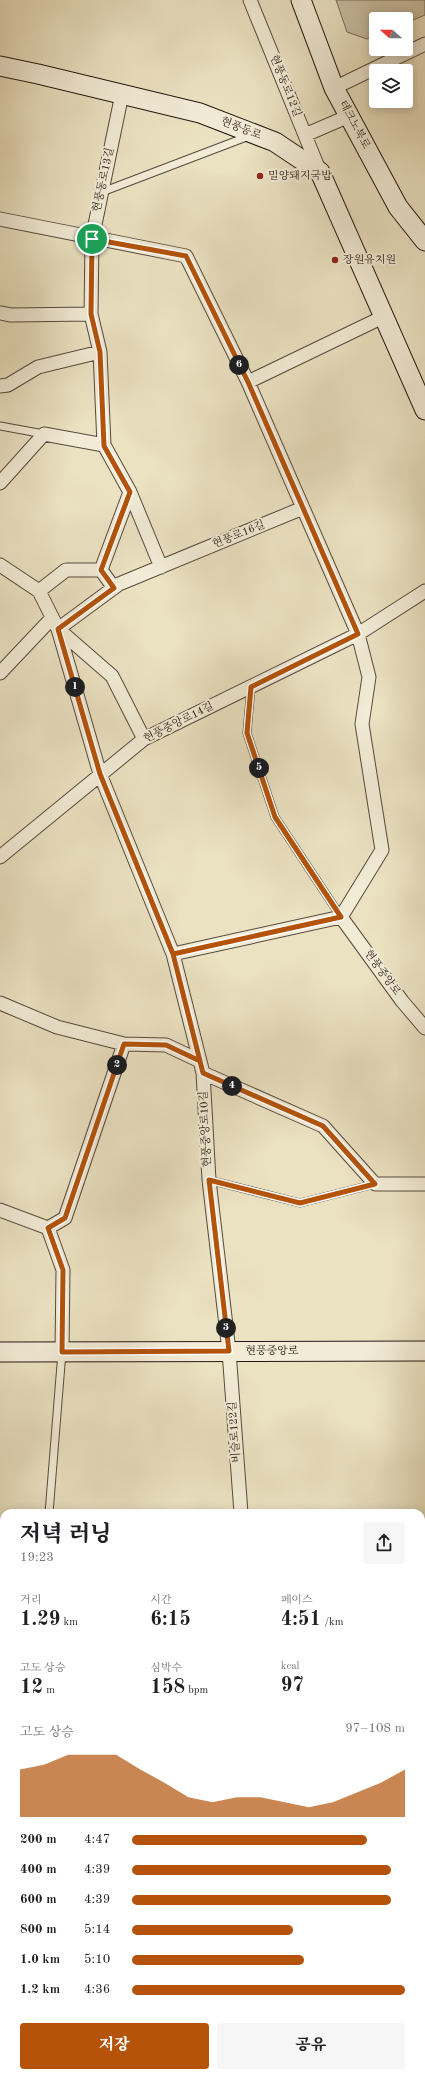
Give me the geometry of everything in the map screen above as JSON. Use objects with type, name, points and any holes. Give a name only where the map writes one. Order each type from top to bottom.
[{"type":"main road","name":"테크노북로","points":[[301,0],[334,88],[398,207],[425,241]]},
{"type":"main road","name":"현풍동로","points":[[0,66],[200,113],[275,142],[320,172]]},
{"type":"main road","points":[[320,172],[425,410]]},
{"type":"main road","name":"현풍중앙로","points":[[0,1352],[425,1351]]},
{"type":"street","name":"현풍동로12길","points":[[250,0],[320,172]]},
{"type":"street","points":[[334,88],[425,44]]},
{"type":"street","name":"현풍동로13길","points":[[122,94],[92,239],[91,314],[100,352],[104,446],[130,492],[160,567]]},
{"type":"street","points":[[305,135],[350,116]]},
{"type":"street","points":[[0,219],[92,239],[186,256],[248,382],[304,508],[358,634],[369,677],[362,724],[382,850],[341,917],[173,954]]},
{"type":"street","points":[[0,313],[11,315],[91,314]]},
{"type":"street","points":[[248,382],[383,317]]},
{"type":"street","points":[[0,386],[8,385],[38,367],[100,352]]},
{"type":"street","points":[[0,483],[44,434],[104,446]]},
{"type":"street","points":[[101,570],[130,492]]},
{"type":"street","name":"현풍로16길","points":[[0,672],[55,623],[120,584],[304,508]]},
{"type":"street","points":[[0,565],[39,591],[66,570],[101,570]]},
{"type":"street","points":[[101,570],[114,588]]},
{"type":"street","name":"현풍중앙로10길","points":[[39,591],[55,623],[100,774],[173,954],[202,1067],[209,1180],[229,1351]]},
{"type":"street","name":"현풍중앙로14길","points":[[0,857],[100,774],[144,740],[358,634],[425,591]]},
{"type":"street","name":"현풍중앙로10길","points":[[55,623],[112,676],[144,740]]},
{"type":"street","name":"현풍중앙로","points":[[341,917],[402,1001],[425,1028]]},
{"type":"street","points":[[0,1003],[57,1026],[124,1044],[166,1045],[202,1067]]},
{"type":"street","points":[[48,1228],[65,1218],[124,1044]]},
{"type":"street","name":"현풍중앙로10길","points":[[202,1067],[323,1126],[375,1184]]},
{"type":"street","points":[[375,1184],[425,1184]]},
{"type":"street","points":[[0,1210],[48,1228],[63,1270],[62,1352]]},
{"type":"street","name":"비슬로122길","points":[[229,1351],[241,1509]]},
{"type":"lane","points":[[101,192],[254,134]]},
{"type":"lane","points":[[0,426],[44,434]]},
{"type":"lane","points":[[251,687],[247,733],[275,817],[341,917]]},
{"type":"lane","points":[[209,1180],[300,1203],[375,1184]]},
{"type":"lane","points":[[49,1509],[62,1352]]},
{"type":"shaded area","points":[[336,0],[425,0],[425,15],[413,20],[413,12],[369,12],[369,38],[367,39],[347,32]]},
{"type":"place","name":"밀양돼지국밥","points":[[260,176]]},
{"type":"place","name":"장원유치원","points":[[335,260]]},
{"type":"route","points":[[92,239],[91,314],[100,352],[104,446],[130,492],[101,570],[114,588],[58,629],[100,774],[173,954],[200,1061],[166,1045],[124,1044],[65,1218],[48,1228],[63,1270],[62,1352],[229,1351],[209,1180],[300,1203],[375,1184],[323,1126],[203,1073],[187,1008],[173,954],[341,917],[275,817],[247,733],[251,687],[358,634],[248,382],[186,256],[92,239]]}]
